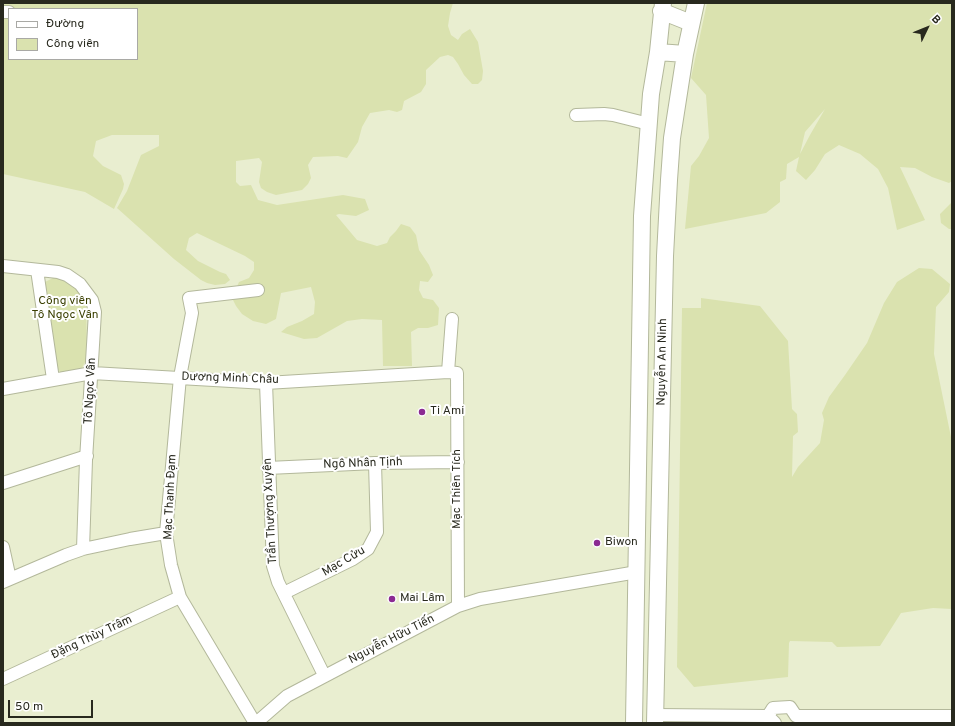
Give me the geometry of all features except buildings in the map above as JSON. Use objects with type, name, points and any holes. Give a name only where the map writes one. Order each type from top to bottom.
[{"type":"main road","name":"Nguyễn An Ninh","points":[[655,719],[665,256],[672,138],[691,23],[696,3]]},
{"type":"main road","name":"Nguyễn An Ninh","points":[[634,719],[642,216],[651,94],[658,52],[661,6]]},
{"type":"main road","points":[[661,6],[691,23]]},
{"type":"main road","points":[[658,52],[686,54]]},
{"type":"main road","points":[[642,257],[665,256]]},
{"type":"main road","points":[[634,719],[655,719]]},
{"type":"street","points":[[576,115],[613,115],[649,124]]},
{"type":"street","name":"Tô Ngọc Vân","points":[[3,266],[58,272],[67,275],[80,284],[92,300],[95,312],[83,549]]},
{"type":"street","points":[[37,270],[53,379]]},
{"type":"street","name":"Mạc Thanh Đạm","points":[[256,723],[180,597],[171,565],[166,533],[180,377],[192,313],[189,298],[258,290]]},
{"type":"street","name":"Mạc Thiên Tích","points":[[452,319],[453,372],[458,462],[458,606]]},
{"type":"street","name":"Dương Minh Châu","points":[[3,389],[92,373],[266,383],[453,372]]},
{"type":"street","name":"Trần Thượng Xuyên","points":[[266,383],[268,468],[274,574],[324,675]]},
{"type":"street","points":[[3,483],[87,456]]},
{"type":"street","name":"Ngô Nhân Tịnh","points":[[268,468],[375,463],[458,462]]},
{"type":"street","name":"Mạc Cửu","points":[[284,594],[353,559],[368,549],[377,532],[375,463]]},
{"type":"street","points":[[3,547],[6,581],[83,549],[166,533]]},
{"type":"street","name":"Nguyễn Hữu Tiến","points":[[256,723],[287,696],[324,675],[458,606],[480,599],[637,572]]},
{"type":"street","name":"Đặng Thùy Trâm","points":[[3,679],[180,597]]},
{"type":"street","points":[[655,719],[772,719],[773,708],[790,707],[794,720],[952,716]]},
{"type":"green space","points":[[3,3],[453,3],[448,26],[451,35],[458,40],[462,34],[470,29],[478,42],[483,71],[482,80],[478,84],[472,84],[464,75],[453,57],[448,55],[440,57],[426,70],[426,84],[421,92],[404,101],[402,110],[397,112],[389,110],[370,113],[362,127],[358,142],[347,158],[338,156],[313,157],[308,165],[311,178],[302,190],[276,195],[267,192],[261,188],[259,182],[262,162],[259,158],[236,161],[236,182],[240,186],[251,185],[258,200],[277,205],[343,195],[365,199],[369,210],[356,216],[336,215],[357,240],[377,246],[387,243],[401,224],[410,227],[416,235],[419,250],[429,265],[433,275],[428,282],[420,281],[419,290],[423,298],[433,300],[439,308],[438,325],[428,328],[418,328],[411,332],[412,366],[383,366],[382,320],[362,319],[347,321],[317,338],[304,339],[281,332],[287,327],[314,314],[315,302],[311,287],[281,293],[276,319],[266,324],[253,321],[242,314],[232,298],[239,282],[249,278],[254,270],[254,262],[245,256],[197,233],[189,238],[186,250],[198,261],[226,274],[230,280],[225,284],[215,285],[207,283],[174,259],[117,208],[127,191],[141,155],[159,146],[159,135],[112,135],[96,141],[93,156],[103,166],[121,175],[124,184],[123,189],[114,209],[85,192],[3,174]]},
{"type":"green space","points":[[707,3],[952,3],[952,181],[949,183],[932,177],[915,168],[900,167],[925,220],[897,230],[888,188],[878,169],[860,154],[839,145],[825,154],[815,170],[806,180],[796,171],[799,157],[787,164],[786,179],[780,182],[780,202],[766,213],[685,229],[691,166],[699,156],[709,138],[706,95],[691,78]],"holes":[[[825,109],[800,154],[805,132]]]},
{"type":"green space","points":[[952,202],[952,229],[949,229],[941,223],[940,214]]},
{"type":"green space","points":[[919,268],[932,269],[950,284],[949,292],[936,307],[934,354],[952,442],[952,609],[933,608],[901,613],[880,646],[837,647],[832,642],[790,641],[788,677],[694,687],[677,667],[682,308],[701,308],[701,298],[760,306],[788,341],[792,409],[797,414],[798,432],[793,436],[792,477],[798,467],[820,443],[824,420],[822,413],[829,397],[867,343],[884,303],[897,282]]},
{"type":"green space","name":"Công viên Tô Ngọc Vân","points":[[57,277],[73,284],[86,301],[87,350],[85,362],[81,370],[62,374],[55,366],[41,294],[45,282]]},
{"type":"place","name":"Ti Ami","points":[[422,412]]},
{"type":"place","name":"Biwon","points":[[597,543]]},
{"type":"place","name":"Mai Lâm","points":[[392,599]]}]
